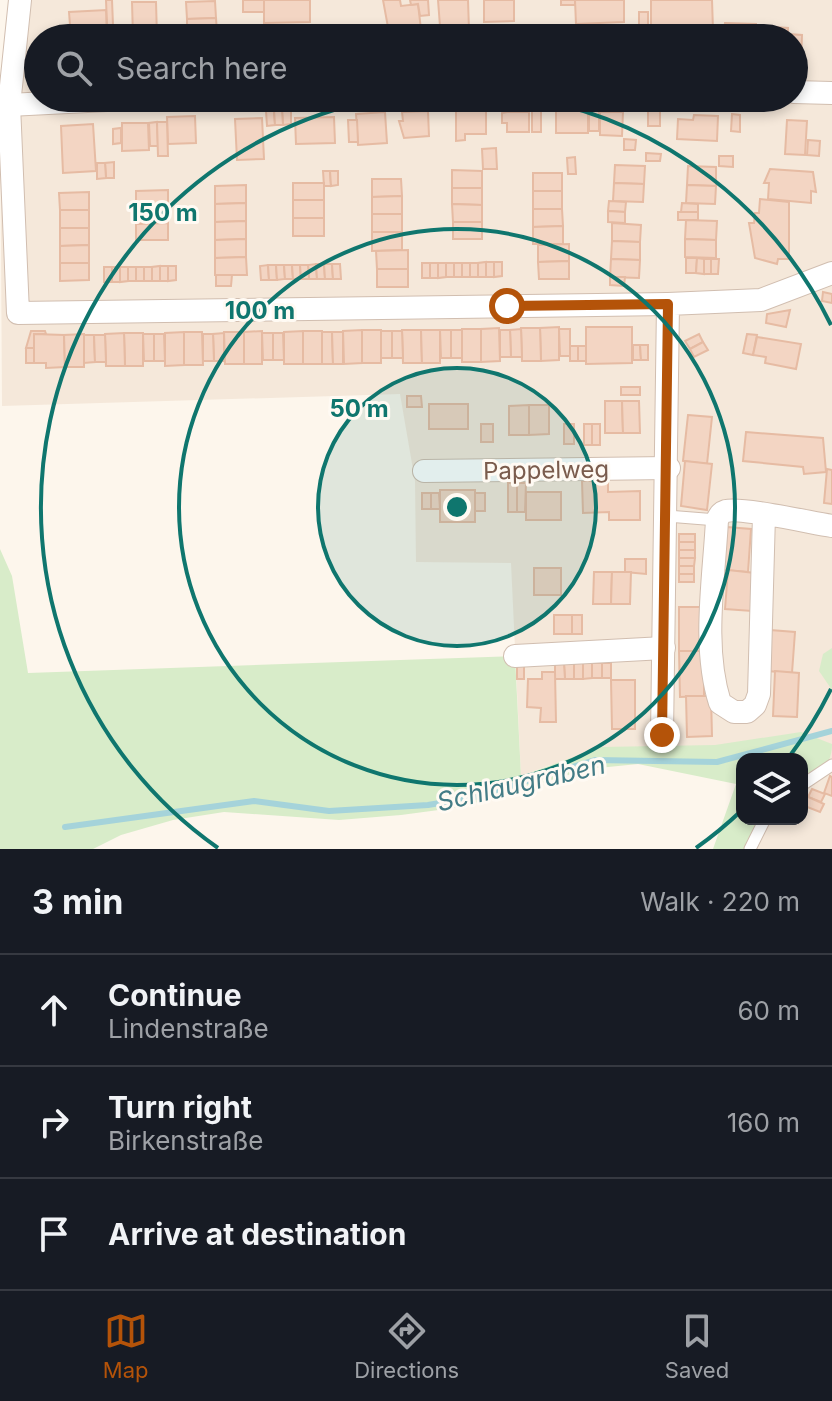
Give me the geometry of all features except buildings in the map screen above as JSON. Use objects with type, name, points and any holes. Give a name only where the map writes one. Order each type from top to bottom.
[{"type":"street","points":[[20,0],[9,105],[18,313],[761,300],[832,273]]},
{"type":"street","points":[[808,92],[832,93]]},
{"type":"street","points":[[9,105],[24,104]]},
{"type":"street","points":[[662,735],[669,468],[668,304]]},
{"type":"street","name":"Pappelweg","points":[[424,471],[669,468]]},
{"type":"street","points":[[764,515],[759,694],[755,705],[747,712],[734,712],[720,703],[712,668],[719,517],[727,510],[764,515],[832,526]]},
{"type":"street","points":[[515,656],[664,648]]},
{"type":"lane","points":[[667,516],[719,517]]},
{"type":"lane","points":[[808,781],[832,765]]},
{"type":"lane","points":[[750,849],[762,825]]},
{"type":"shaded area","points":[[9,0],[832,0],[832,849],[750,849],[762,825],[808,825],[808,753],[736,753],[736,756],[716,748],[550,765],[521,776],[511,563],[416,562],[415,481],[400,394],[2,406],[0,87]]},
{"type":"green space","points":[[0,549],[12,576],[28,673],[515,656],[521,776],[601,747],[715,745],[801,732],[832,744],[830,758],[808,781],[808,753],[736,753],[736,784],[638,764],[588,769],[461,807],[401,815],[339,820],[224,812],[173,820],[121,835],[93,849],[0,849]]},
{"type":"green space","points":[[832,648],[832,690],[819,671],[823,654]]},
{"type":"green space","points":[[736,784],[736,825],[762,825],[750,849],[713,849]]},
{"type":"waterway","name":"Schlaugraben","points":[[65,827],[254,801],[329,811],[428,805],[475,797],[595,760],[717,762],[832,731]]},
{"type":"route","points":[[507,306],[668,304],[669,468],[662,735]]}]
